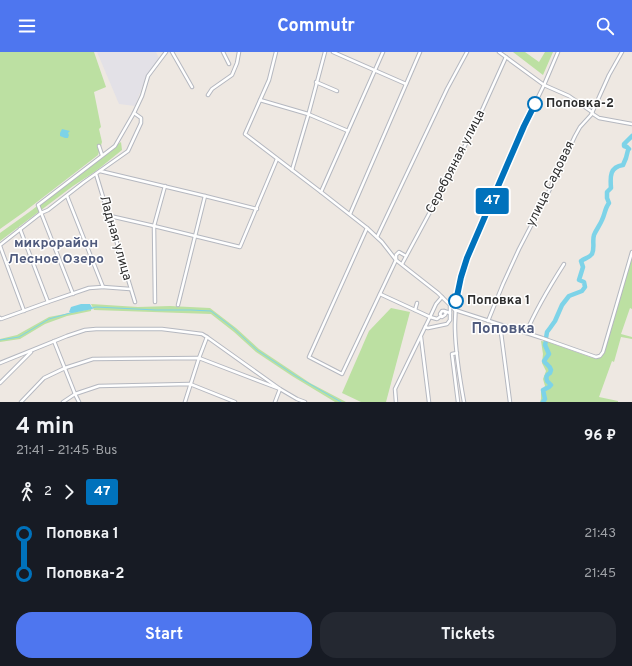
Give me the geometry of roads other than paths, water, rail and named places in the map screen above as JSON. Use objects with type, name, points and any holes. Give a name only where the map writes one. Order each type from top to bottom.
[{"type":"street","points":[[72,294],[38,205],[115,146],[134,113],[142,96],[148,76],[166,52]]},
{"type":"street","points":[[172,52],[192,87]]},
{"type":"street","points":[[223,52],[229,64]]},
{"type":"street","points":[[208,95],[212,89],[232,75],[237,63],[239,52]]},
{"type":"street","points":[[276,52],[269,80],[245,134],[367,228],[382,242],[396,260],[442,297],[455,310],[596,357],[600,356],[603,352],[632,252]]},
{"type":"street","points":[[292,170],[324,52]]},
{"type":"street","points":[[333,52],[406,84]]},
{"type":"street","points":[[321,192],[383,52]]},
{"type":"street","points":[[350,214],[420,52]]},
{"type":"street","points":[[377,237],[447,89],[467,52]]},
{"type":"street","points":[[499,52],[544,85],[569,96],[599,118],[632,124]]},
{"type":"street","points":[[464,402],[454,328],[455,310],[461,277],[524,126],[558,52]]},
{"type":"street","name":"улица Садовая","points":[[488,321],[502,284],[575,136],[580,127],[591,115],[622,52]]},
{"type":"street","name":"Серебряная улица","points":[[402,264],[458,160],[506,57]]},
{"type":"street","points":[[316,82],[337,91]]},
{"type":"street","points":[[260,100],[308,114],[348,131]]},
{"type":"street","points":[[24,311],[0,246],[41,213],[48,210],[128,151],[141,123],[141,118],[134,113]]},
{"type":"street","points":[[99,146],[102,155]]},
{"type":"street","points":[[110,216],[240,247],[277,159]]},
{"type":"street","points":[[100,171],[257,209]]},
{"type":"street","name":"Ладная улица","points":[[96,174],[135,302]]},
{"type":"street","points":[[155,302],[154,226],[165,186]]},
{"type":"street","points":[[67,196],[103,287]]},
{"type":"street","points":[[178,305],[205,196]]},
{"type":"street","points":[[367,228],[309,357],[342,374],[396,260],[395,256],[397,253],[401,253],[406,256]]},
{"type":"street","points":[[20,229],[48,302]]},
{"type":"street","points":[[526,333],[552,282],[564,264]]},
{"type":"street","points":[[0,318],[89,288],[103,287],[130,289]]},
{"type":"street","points":[[380,294],[430,317],[437,318],[441,316],[440,313],[442,311],[450,313]]},
{"type":"street","points":[[396,402],[395,390],[436,304],[442,297]]},
{"type":"street","points":[[415,310],[417,303]]},
{"type":"street","points":[[425,327],[428,328],[447,324],[450,320],[450,305]]},
{"type":"street","points":[[500,325],[510,402]]},
{"type":"street","points":[[0,363],[85,330],[162,329],[202,334],[280,389],[305,402]]},
{"type":"street","points":[[420,336],[429,402]]},
{"type":"street","points":[[185,402],[207,337]]},
{"type":"street","points":[[54,341],[79,402]]},
{"type":"street","points":[[0,383],[33,350]]},
{"type":"street","points":[[457,353],[452,354],[458,402]]},
{"type":"street","points":[[21,402],[44,378],[65,368],[93,358],[199,358],[280,389]]},
{"type":"street","points":[[63,402],[75,394],[99,386],[190,384],[235,402]]},
{"type":"street","points":[[275,402],[280,389]]},
{"type":"water","points":[[62,129],[70,131],[68,133],[68,138],[60,136]]},
{"type":"water","points":[[81,304],[90,304],[93,309],[72,313],[69,312],[71,307]]},
{"type":"waterway","points":[[546,338],[547,332],[555,321],[562,305],[569,296],[582,291],[585,287],[584,282],[579,280],[583,267],[581,261],[592,254],[594,235],[609,203],[607,192],[611,188],[613,170],[623,165],[629,149],[624,146],[624,144],[632,136]]},
{"type":"waterway","points":[[92,308],[211,311],[232,327],[257,350],[296,376],[341,402]]},
{"type":"waterway","points":[[0,340],[19,337],[49,319],[77,311]]},
{"type":"waterway","points":[[543,402],[545,399],[543,390],[551,385],[547,381],[546,377],[551,370],[544,361],[549,354],[545,345],[546,341]]},
{"type":"place","name":"Поповка-2","points":[[535,104]]},
{"type":"place","name":"Поповка 1","points":[[456,301]]},
{"type":"district","name":"микрорайон Лесное Озеро","points":[[56,252]]},
{"type":"district","name":"Поповка","points":[[503,329]]}]
